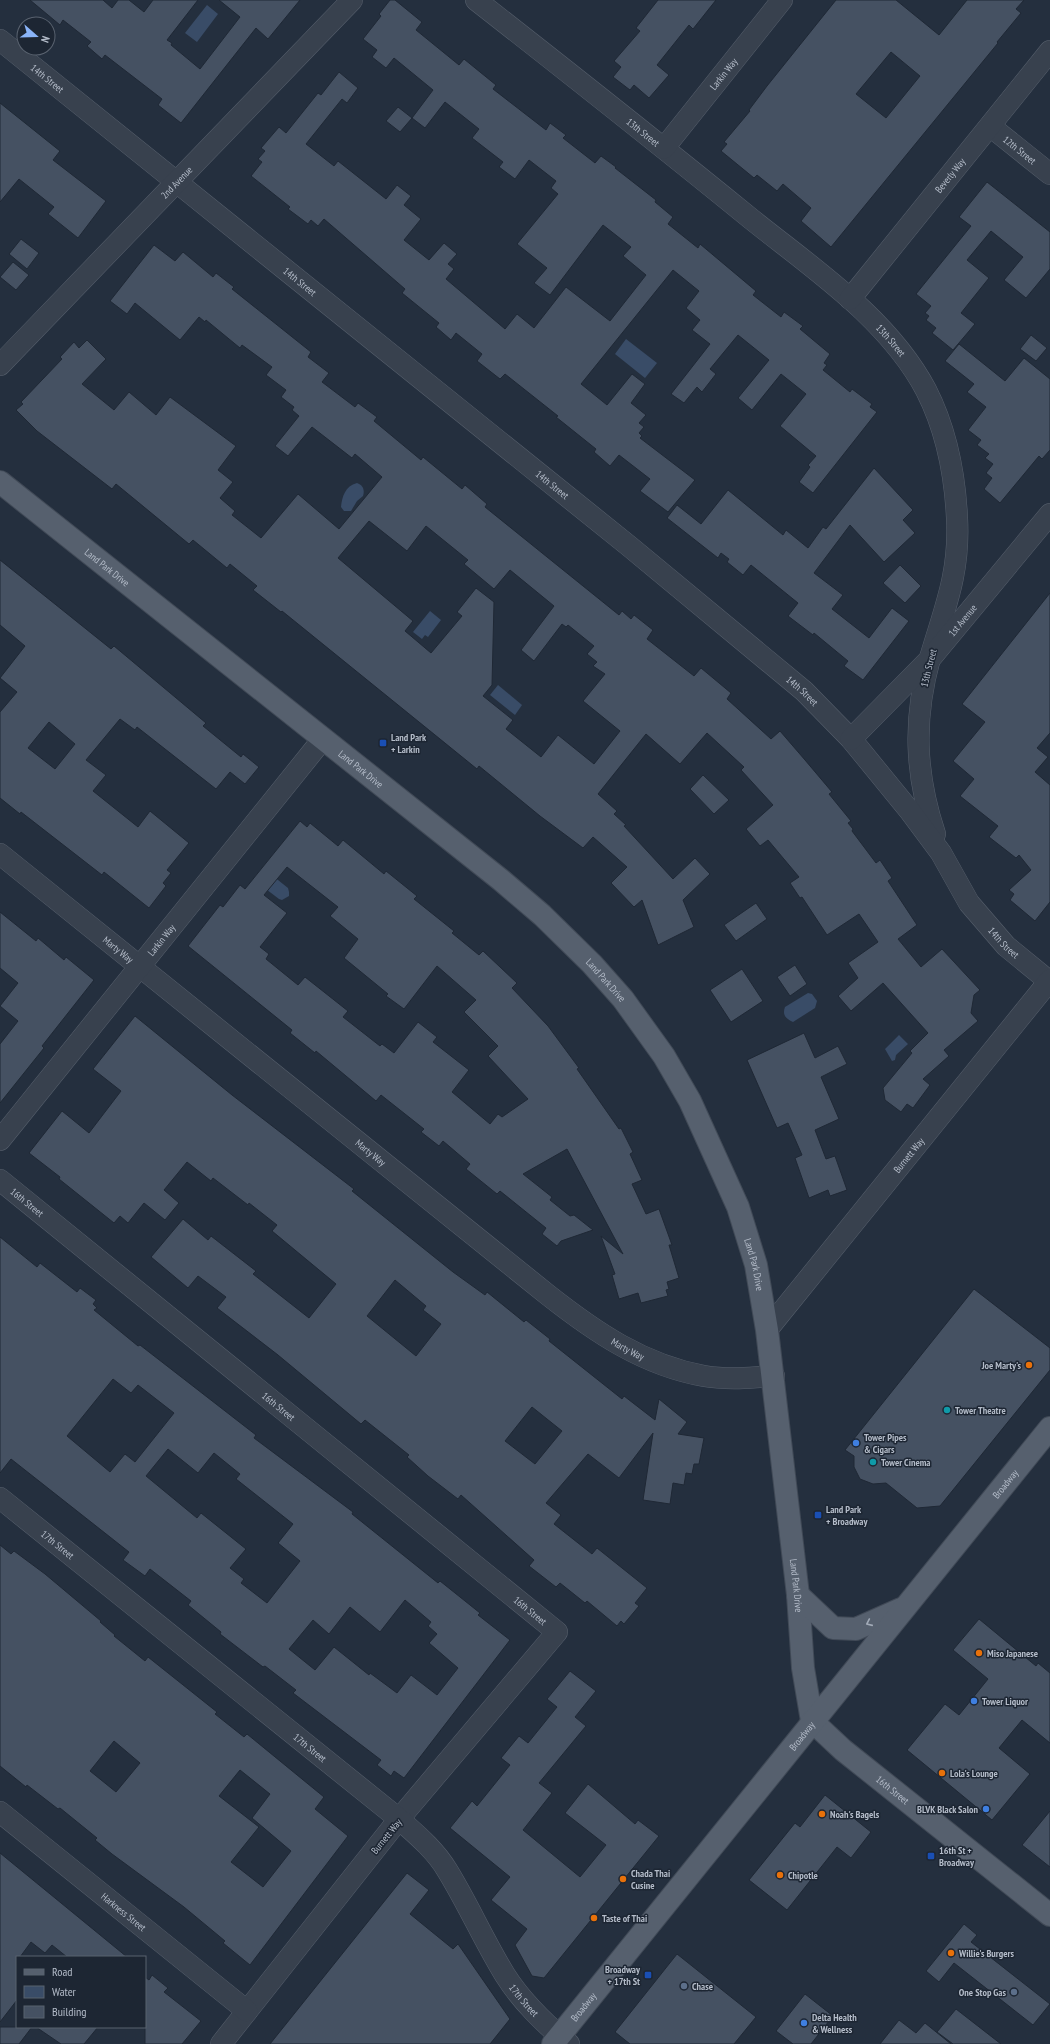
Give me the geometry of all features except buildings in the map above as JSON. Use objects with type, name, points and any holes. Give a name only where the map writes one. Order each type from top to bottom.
[{"type":"main road","name":"Land Park Drive","points":[[0,482],[537,910],[592,964],[623,999],[668,1063],[690,1101],[722,1169],[738,1207],[756,1265],[774,1376],[798,1595],[803,1668],[812,1721]]},
{"type":"main road","name":"Broadway","points":[[560,2041],[812,1721],[1050,1428]]},
{"type":"main road","points":[[798,1595],[833,1628],[856,1629],[904,1608]]},
{"type":"main road","name":"16th Street","points":[[812,1721],[843,1750],[1050,1915]]},
{"type":"street","name":"2nd Avenue","points":[[0,365],[352,0]]},
{"type":"street","name":"13th Street","points":[[476,0],[664,148],[850,299],[880,328],[905,357],[927,391],[942,430],[951,470],[957,518],[956,563],[948,604],[930,659],[917,727],[920,770],[925,806],[941,853]]},
{"type":"street","name":"Larkin Way","points":[[664,148],[782,0]]},
{"type":"street","name":"14th Street","points":[[0,40],[629,546],[804,691],[852,738],[910,810],[941,853],[969,903],[1006,946],[1050,981]]},
{"type":"street","name":"Beverly Way","points":[[850,299],[1050,51]]},
{"type":"street","name":"12th Street","points":[[990,126],[1050,174]]},
{"type":"street","name":"1st Avenue","points":[[852,738],[930,659],[1050,514]]},
{"type":"street","name":"Larkin Way","points":[[0,1140],[322,740]]},
{"type":"street","name":"Marty Way","points":[[0,854],[548,1295],[604,1337],[651,1361],[705,1377],[740,1379],[774,1376]]},
{"type":"street","name":"Burnett Way","points":[[767,1330],[1050,981]]},
{"type":"street","name":"16th Street","points":[[0,1180],[556,1632]]},
{"type":"street","name":"17th Street","points":[[0,1498],[400,1819],[420,1838],[447,1870],[504,1974],[520,1997],[560,2041]]},
{"type":"street","name":"Burnett Way","points":[[220,2044],[400,1819],[556,1632]]},
{"type":"street","name":"Harkness Street","points":[[0,1812],[247,2011]]},
{"type":"water","points":[[207,5],[218,14],[197,42],[185,33]]},
{"type":"water","points":[[626,339],[657,363],[645,378],[615,354]]},
{"type":"water","points":[[357,483],[363,488],[363,496],[357,501],[351,511],[344,511],[341,507],[345,492],[353,484]]},
{"type":"water","points":[[430,611],[441,620],[428,637],[425,635],[422,639],[413,632]]},
{"type":"water","points":[[498,685],[522,705],[515,715],[490,695]]},
{"type":"water","points":[[268,872],[288,888],[289,896],[282,900],[279,899],[258,883]]},
{"type":"water","points":[[808,993],[812,994],[817,1001],[815,1008],[793,1022],[788,1020],[784,1014],[785,1007]]},
{"type":"water","points":[[899,1035],[908,1044],[896,1055],[895,1060],[892,1061],[885,1049]]},
{"type":"place","name":"Land Park + Larkin","points":[[383,743]]},
{"type":"place","name":"Joe Marty's","points":[[1029,1365]]},
{"type":"place","name":"Tower Theatre","points":[[947,1410]]},
{"type":"place","name":"Tower Pipes & Cigars","points":[[856,1443]]},
{"type":"place","name":"Tower Cinema","points":[[873,1462]]},
{"type":"place","name":"Land Park + Broadway","points":[[818,1515]]},
{"type":"place","name":"Miso Japanese","points":[[979,1653]]},
{"type":"place","name":"Tower Liquor","points":[[974,1701]]},
{"type":"place","name":"Lola's Lounge","points":[[942,1773]]},
{"type":"place","name":"BLVK Black Salon","points":[[986,1809]]},
{"type":"place","name":"Noah's Bagels","points":[[822,1814]]},
{"type":"place","name":"16th St + Broadway","points":[[931,1856]]},
{"type":"place","name":"Chipotle","points":[[780,1875]]},
{"type":"place","name":"Chada Thai Cusine","points":[[623,1879]]},
{"type":"place","name":"Taste of Thai","points":[[594,1918]]},
{"type":"place","name":"Willie's Burgers","points":[[951,1953]]},
{"type":"place","name":"Broadway + 17th St","points":[[648,1975]]},
{"type":"place","name":"Chase","points":[[684,1986]]},
{"type":"place","name":"One Stop Gas","points":[[1014,1992]]},
{"type":"place","name":"Delta Health & Wellness","points":[[804,2023]]}]
